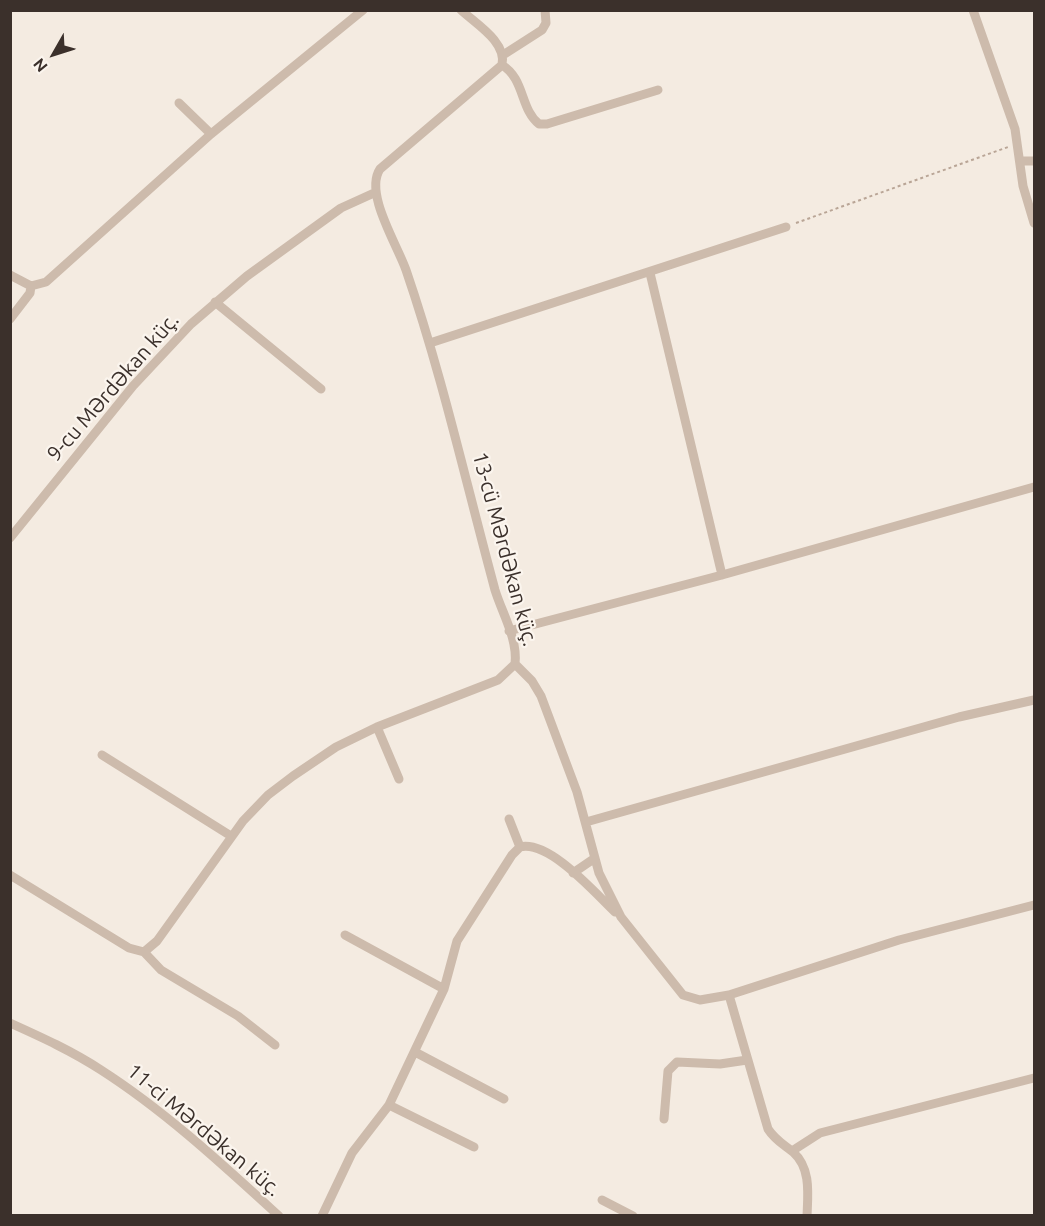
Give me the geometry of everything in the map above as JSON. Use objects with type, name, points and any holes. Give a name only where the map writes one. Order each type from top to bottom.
[{"type":"street","points":[[31,286],[50,278],[211,134],[363,10]]},
{"type":"street","points":[[374,193],[376,176],[381,169],[502,65],[503,55],[490,37],[461,10]]},
{"type":"street","points":[[503,55],[542,30],[546,23],[545,10]]},
{"type":"street","points":[[973,10],[994,62],[1019,145],[1023,186],[1035,223]]},
{"type":"street","points":[[502,65],[515,76],[530,114],[539,124],[547,124],[658,90]]},
{"type":"street","points":[[179,103],[211,134]]},
{"type":"street","points":[[1022,161],[1035,161]]},
{"type":"street","name":"9-cu Mərdəkan küç.","points":[[10,538],[161,353],[215,302],[341,208],[374,193]]},
{"type":"street","name":"13-cü Mərdəkan küç.","points":[[374,193],[401,257],[430,344],[496,590],[515,647],[515,664],[532,681],[541,696],[586,822],[595,858],[609,896],[621,917],[683,995],[693,1000],[729,995],[899,940],[1035,905]]},
{"type":"street","points":[[430,344],[786,227]]},
{"type":"street","points":[[650,273],[722,575]]},
{"type":"street","points":[[10,275],[31,286]]},
{"type":"street","points":[[10,320],[30,293],[31,286]]},
{"type":"street","points":[[215,302],[321,389]]},
{"type":"street","points":[[509,631],[722,575],[1035,487]]},
{"type":"street","points":[[144,952],[157,941],[231,836],[254,808],[293,776],[336,747],[377,727],[498,681],[515,664]]},
{"type":"street","points":[[586,822],[959,717],[1035,700]]},
{"type":"street","points":[[377,727],[399,779]]},
{"type":"street","points":[[102,755],[231,836]]},
{"type":"street","points":[[509,819],[520,847]]},
{"type":"street","points":[[322,1215],[352,1153],[389,1105],[444,989],[457,940],[512,855],[520,847],[538,847],[573,873],[621,917]]},
{"type":"street","points":[[573,873],[595,858]]},
{"type":"street","points":[[10,875],[129,948],[144,952],[168,975],[238,1016],[275,1045]]},
{"type":"street","points":[[345,935],[444,989]]},
{"type":"street","points":[[729,995],[768,1129],[781,1145],[792,1151],[802,1162],[806,1172],[807,1215]]},
{"type":"street","name":"11-ci Mərdəkan küç.","points":[[10,1023],[76,1055],[122,1084],[160,1112],[279,1215]]},
{"type":"street","points":[[415,1052],[504,1099]]},
{"type":"street","points":[[664,1119],[668,1071],[672,1065],[677,1062],[720,1064],[747,1060]]},
{"type":"street","points":[[792,1151],[820,1133],[1035,1078]]},
{"type":"street","points":[[389,1105],[474,1147]]},
{"type":"street","points":[[602,1200],[633,1215]]},
{"type":"path","points":[[786,227],[991,152],[1019,145]]}]
